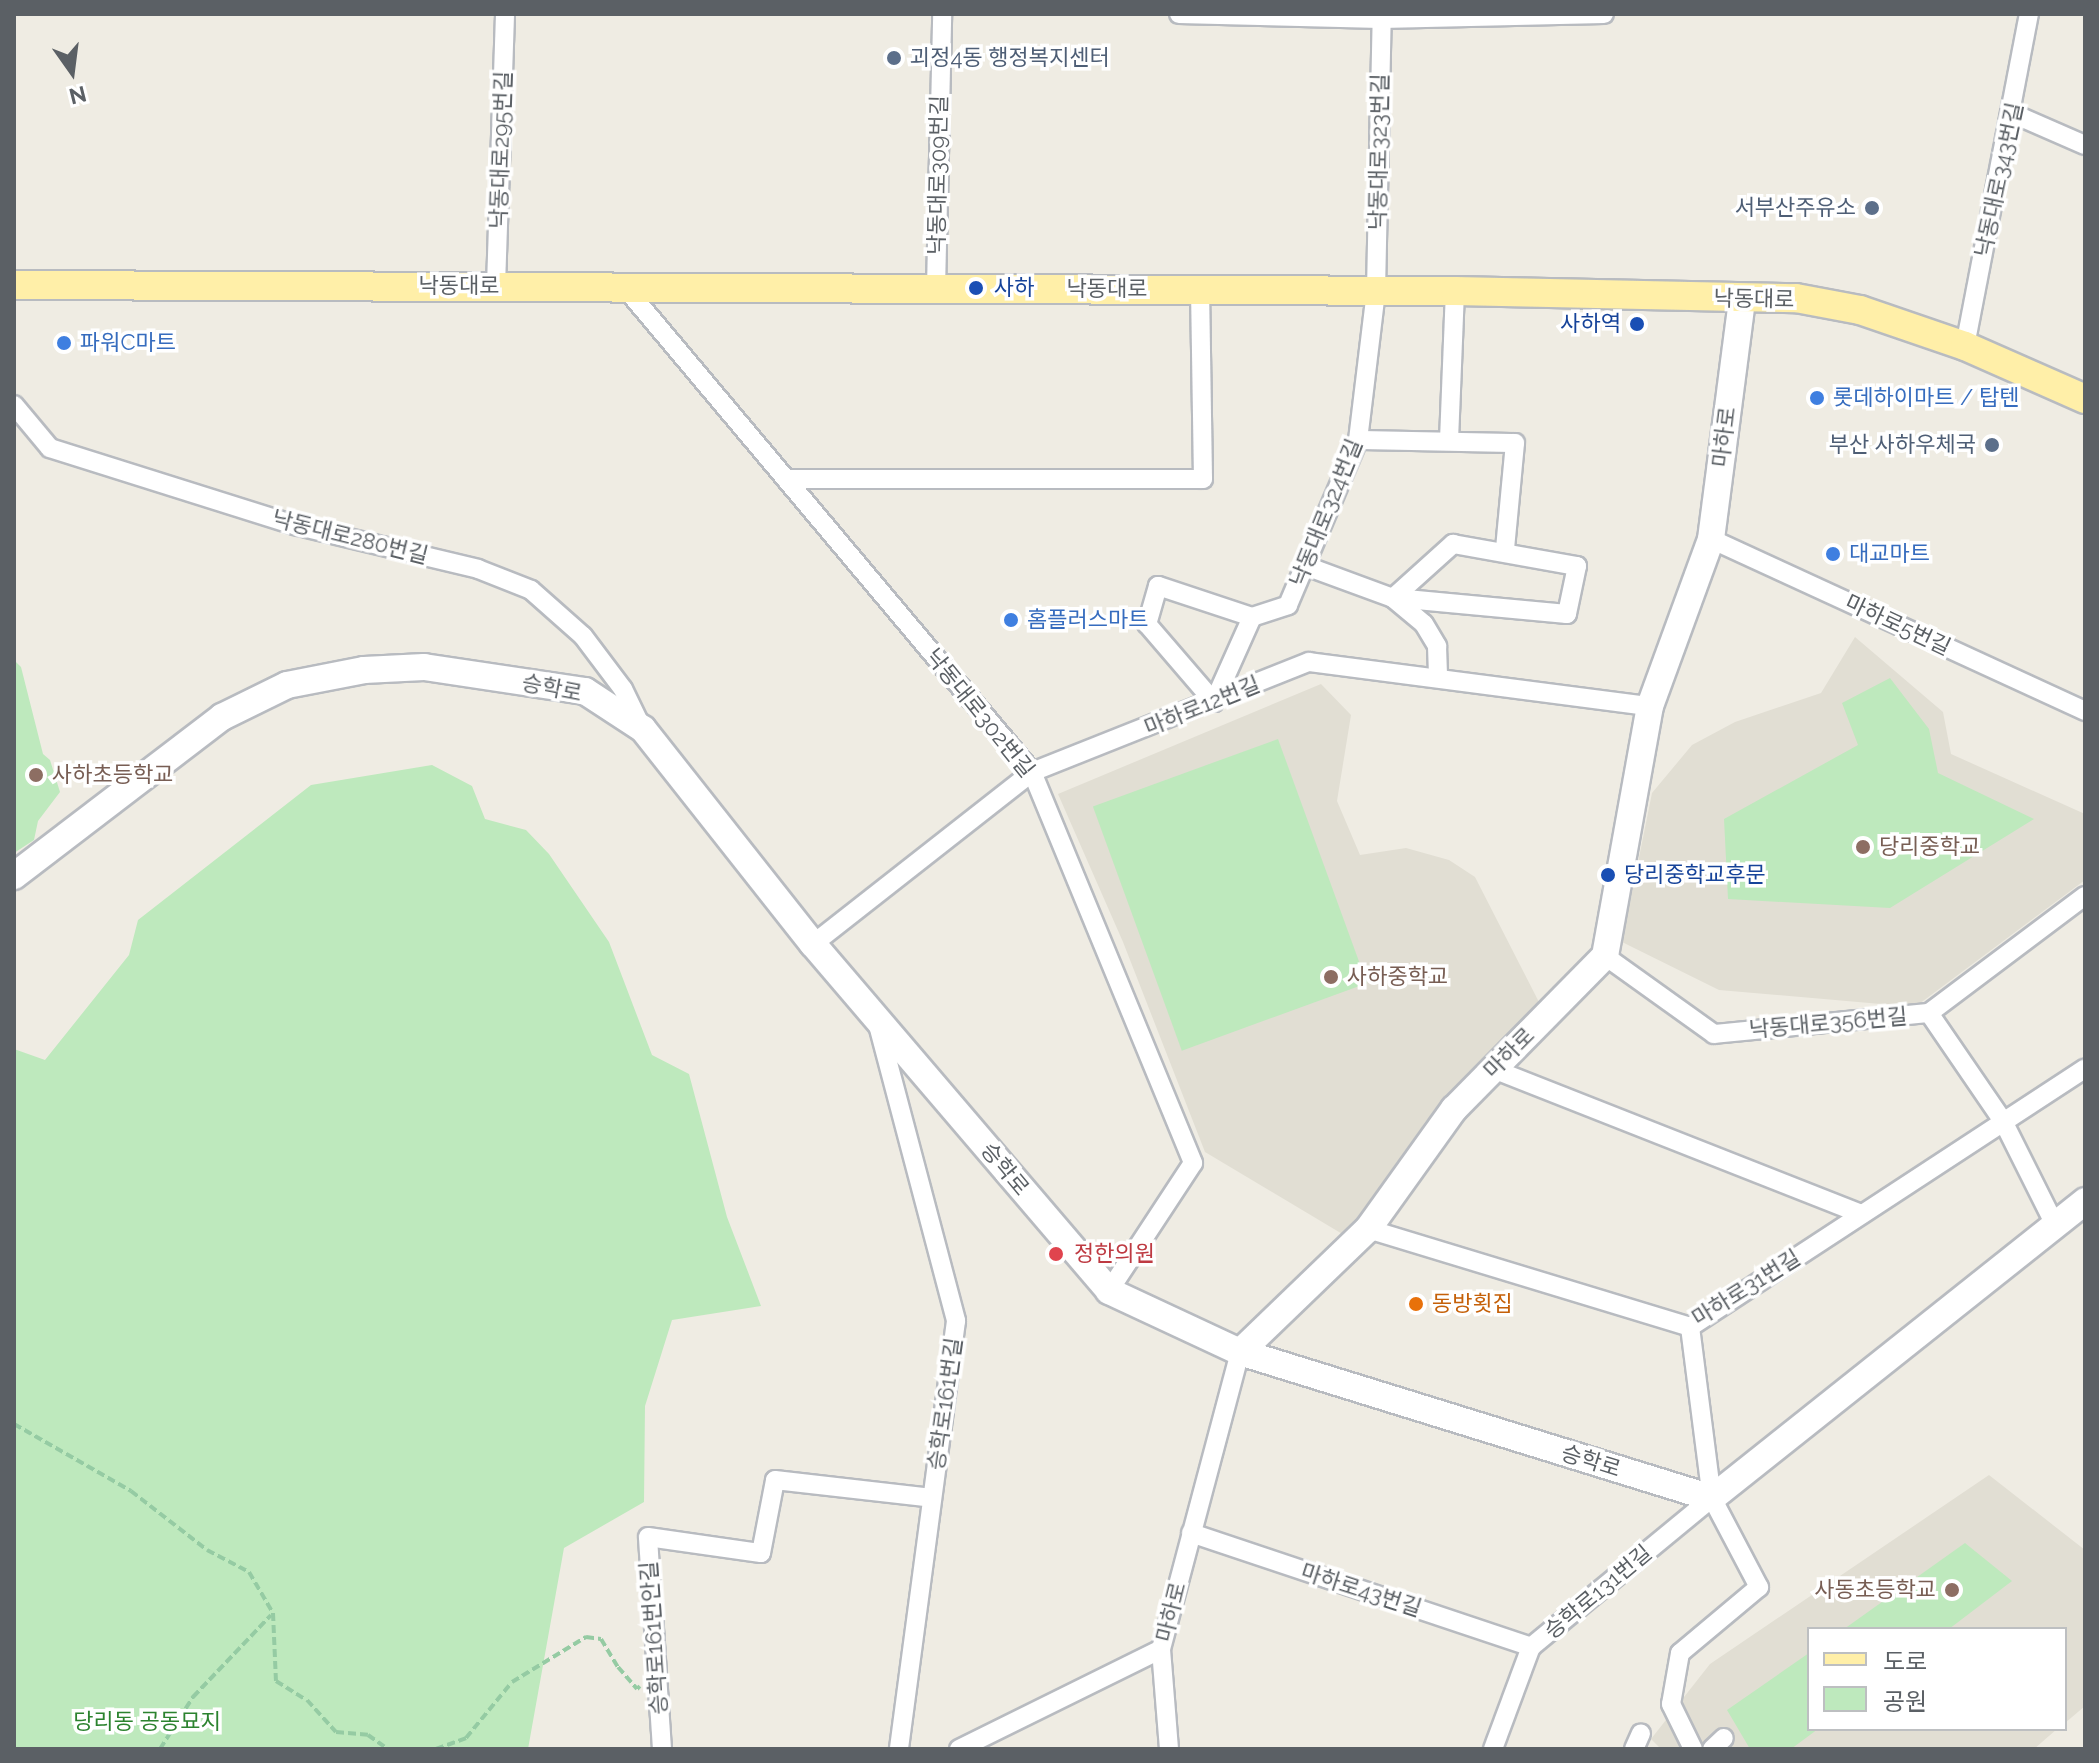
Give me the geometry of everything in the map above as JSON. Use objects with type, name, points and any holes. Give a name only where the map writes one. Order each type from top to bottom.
[{"type":"main road","name":"낙동대로","points":[[14,285],[623,285],[1455,291],[1796,298],[1860,310],[1965,346],[2085,399]]},
{"type":"street","name":"낙동대로295번길","points":[[496,286],[505,14]]},
{"type":"street","name":"낙동대로309번길","points":[[936,288],[942,14]]},
{"type":"street","points":[[1179,14],[1604,14]]},
{"type":"street","name":"낙동대로343번길","points":[[1965,346],[2014,114],[2029,14]]},
{"type":"street","name":"낙동대로323번길","points":[[1376,291],[1382,16]]},
{"type":"street","points":[[2014,114],[2085,145]]},
{"type":"street","name":"낙동대로302번길","points":[[623,285],[1032,772],[1193,1163],[1109,1291]]},
{"type":"street","points":[[786,479],[1203,479],[1200,290]]},
{"type":"street","name":"낙동대로324번길","points":[[1252,617],[1288,605],[1358,440],[1376,291]]},
{"type":"street","points":[[1449,440],[1455,291]]},
{"type":"street","name":"마하로","points":[[1169,1749],[1161,1649],[1240,1352],[1368,1229],[1454,1109],[1605,956],[1650,706],[1711,539],[1742,299]]},
{"type":"street","name":"낙동대로280번길","points":[[14,405],[50,448],[294,525],[478,569],[531,590],[583,636],[623,689],[643,729]]},
{"type":"street","points":[[1358,440],[1515,443],[1505,549]]},
{"type":"street","name":"마하로5번길","points":[[1711,539],[2085,711]]},
{"type":"street","points":[[1306,566],[1393,598],[1567,614],[1577,566],[1505,549],[1453,544],[1393,598]]},
{"type":"street","points":[[1158,586],[1252,617],[1214,702],[1147,624],[1158,586]]},
{"type":"street","points":[[1393,598],[1424,624],[1437,646],[1438,675]]},
{"type":"street","name":"마하로12번길","points":[[813,944],[1032,772],[1309,662],[1438,675],[1650,706]]},
{"type":"street","name":"승학로","points":[[14,876],[222,717],[287,685],[364,670],[424,667],[585,691],[643,729],[813,944],[1109,1291],[1240,1352],[1712,1498]]},
{"type":"street","name":"낙동대로356번길","points":[[1605,956],[1714,1034],[1929,1013],[2085,896]]},
{"type":"street","points":[[1929,1013],[2003,1121],[2054,1223]]},
{"type":"street","name":"승학로161번길","points":[[877,1019],[956,1321],[899,1749]]},
{"type":"street","points":[[1493,1069],[1862,1214]]},
{"type":"street","name":"마하로31번길","points":[[1368,1229],[1690,1327],[2085,1069]]},
{"type":"street","points":[[1712,1498],[2085,1201]]},
{"type":"street","points":[[1690,1327],[1712,1498],[1759,1587],[1680,1653],[1671,1704],[1693,1749]]},
{"type":"street","name":"승학로161번안길","points":[[662,1749],[648,1537],[761,1553],[775,1480],[932,1498]]},
{"type":"street","name":"승학로131번길","points":[[1493,1749],[1531,1647],[1712,1498]]},
{"type":"street","name":"마하로43번길","points":[[1191,1533],[1531,1647]]},
{"type":"street","points":[[959,1749],[1161,1649]]},
{"type":"path","points":[[14,1424],[131,1491],[207,1550],[249,1572],[273,1613],[276,1681],[307,1700],[336,1732],[368,1735],[388,1749]]},
{"type":"path","points":[[160,1749],[193,1697],[273,1613]]},
{"type":"path","points":[[436,1749],[466,1738],[512,1682],[586,1637],[601,1639],[637,1689],[656,1666]]},
{"type":"shaded area","name":"당리중학교","points":[[1855,637],[1943,712],[1951,754],[2085,814],[2085,880],[1915,1007],[1719,990],[1622,942],[1652,793],[1692,745],[1735,722],[1821,693]]},
{"type":"shaded area","name":"사하중학교","points":[[1321,684],[1351,715],[1337,801],[1360,855],[1406,848],[1449,860],[1475,877],[1544,1012],[1425,1122],[1373,1215],[1344,1235],[1205,1152],[1123,942],[1058,794]]},
{"type":"shaded area","name":"사동초등학교","points":[[1989,1475],[2085,1550],[2085,1706],[2067,1721],[2067,1627],[1807,1627],[1807,1731],[2055,1731],[2034,1749],[1661,1749],[1651,1739],[1710,1664]]},
{"type":"green space","name":"사하초등학교","points":[[14,660],[21,667],[43,754],[50,760],[60,792],[38,821],[34,840],[14,853]]},
{"type":"green space","points":[[1890,678],[1929,729],[1938,773],[2034,819],[1890,908],[1728,899],[1724,819],[1858,745],[1842,703]]},
{"type":"green space","points":[[1278,739],[1367,983],[1182,1051],[1093,806]]},
{"type":"green space","name":"당리동 공동묘지","points":[[432,765],[472,786],[485,819],[526,830],[549,854],[609,942],[652,1055],[689,1074],[727,1217],[761,1306],[672,1320],[645,1406],[644,1502],[564,1548],[528,1749],[14,1749],[14,1049],[45,1060],[129,955],[138,920],[311,785]]},
{"type":"green space","points":[[1965,1543],[2012,1581],[1952,1627],[1847,1627]]},
{"type":"green space","points":[[1807,1654],[1807,1731],[1815,1731],[1791,1749],[1750,1749],[1727,1710]]},
{"type":"place","name":"괴정4동 행정복지센터","points":[[894,58]]},
{"type":"place","name":"서부산주유소","points":[[1872,208]]},
{"type":"place","name":"사하","points":[[976,288]]},
{"type":"place","name":"사하역","points":[[1637,324]]},
{"type":"place","name":"파워C마트","points":[[64,343]]},
{"type":"place","name":"롯데하이마트 / 탑텐","points":[[1817,398]]},
{"type":"place","name":"부산 사하우체국","points":[[1992,445]]},
{"type":"place","name":"대교마트","points":[[1833,554]]},
{"type":"place","name":"홈플러스마트","points":[[1011,620]]},
{"type":"place","name":"사하초등학교","points":[[36,775]]},
{"type":"place","name":"당리중학교","points":[[1863,847]]},
{"type":"place","name":"당리중학교후문","points":[[1608,875]]},
{"type":"place","name":"사하중학교","points":[[1331,977]]},
{"type":"place","name":"정한의원","points":[[1056,1254]]},
{"type":"place","name":"동방횟집","points":[[1416,1304]]},
{"type":"place","name":"사동초등학교","points":[[1952,1590]]}]
